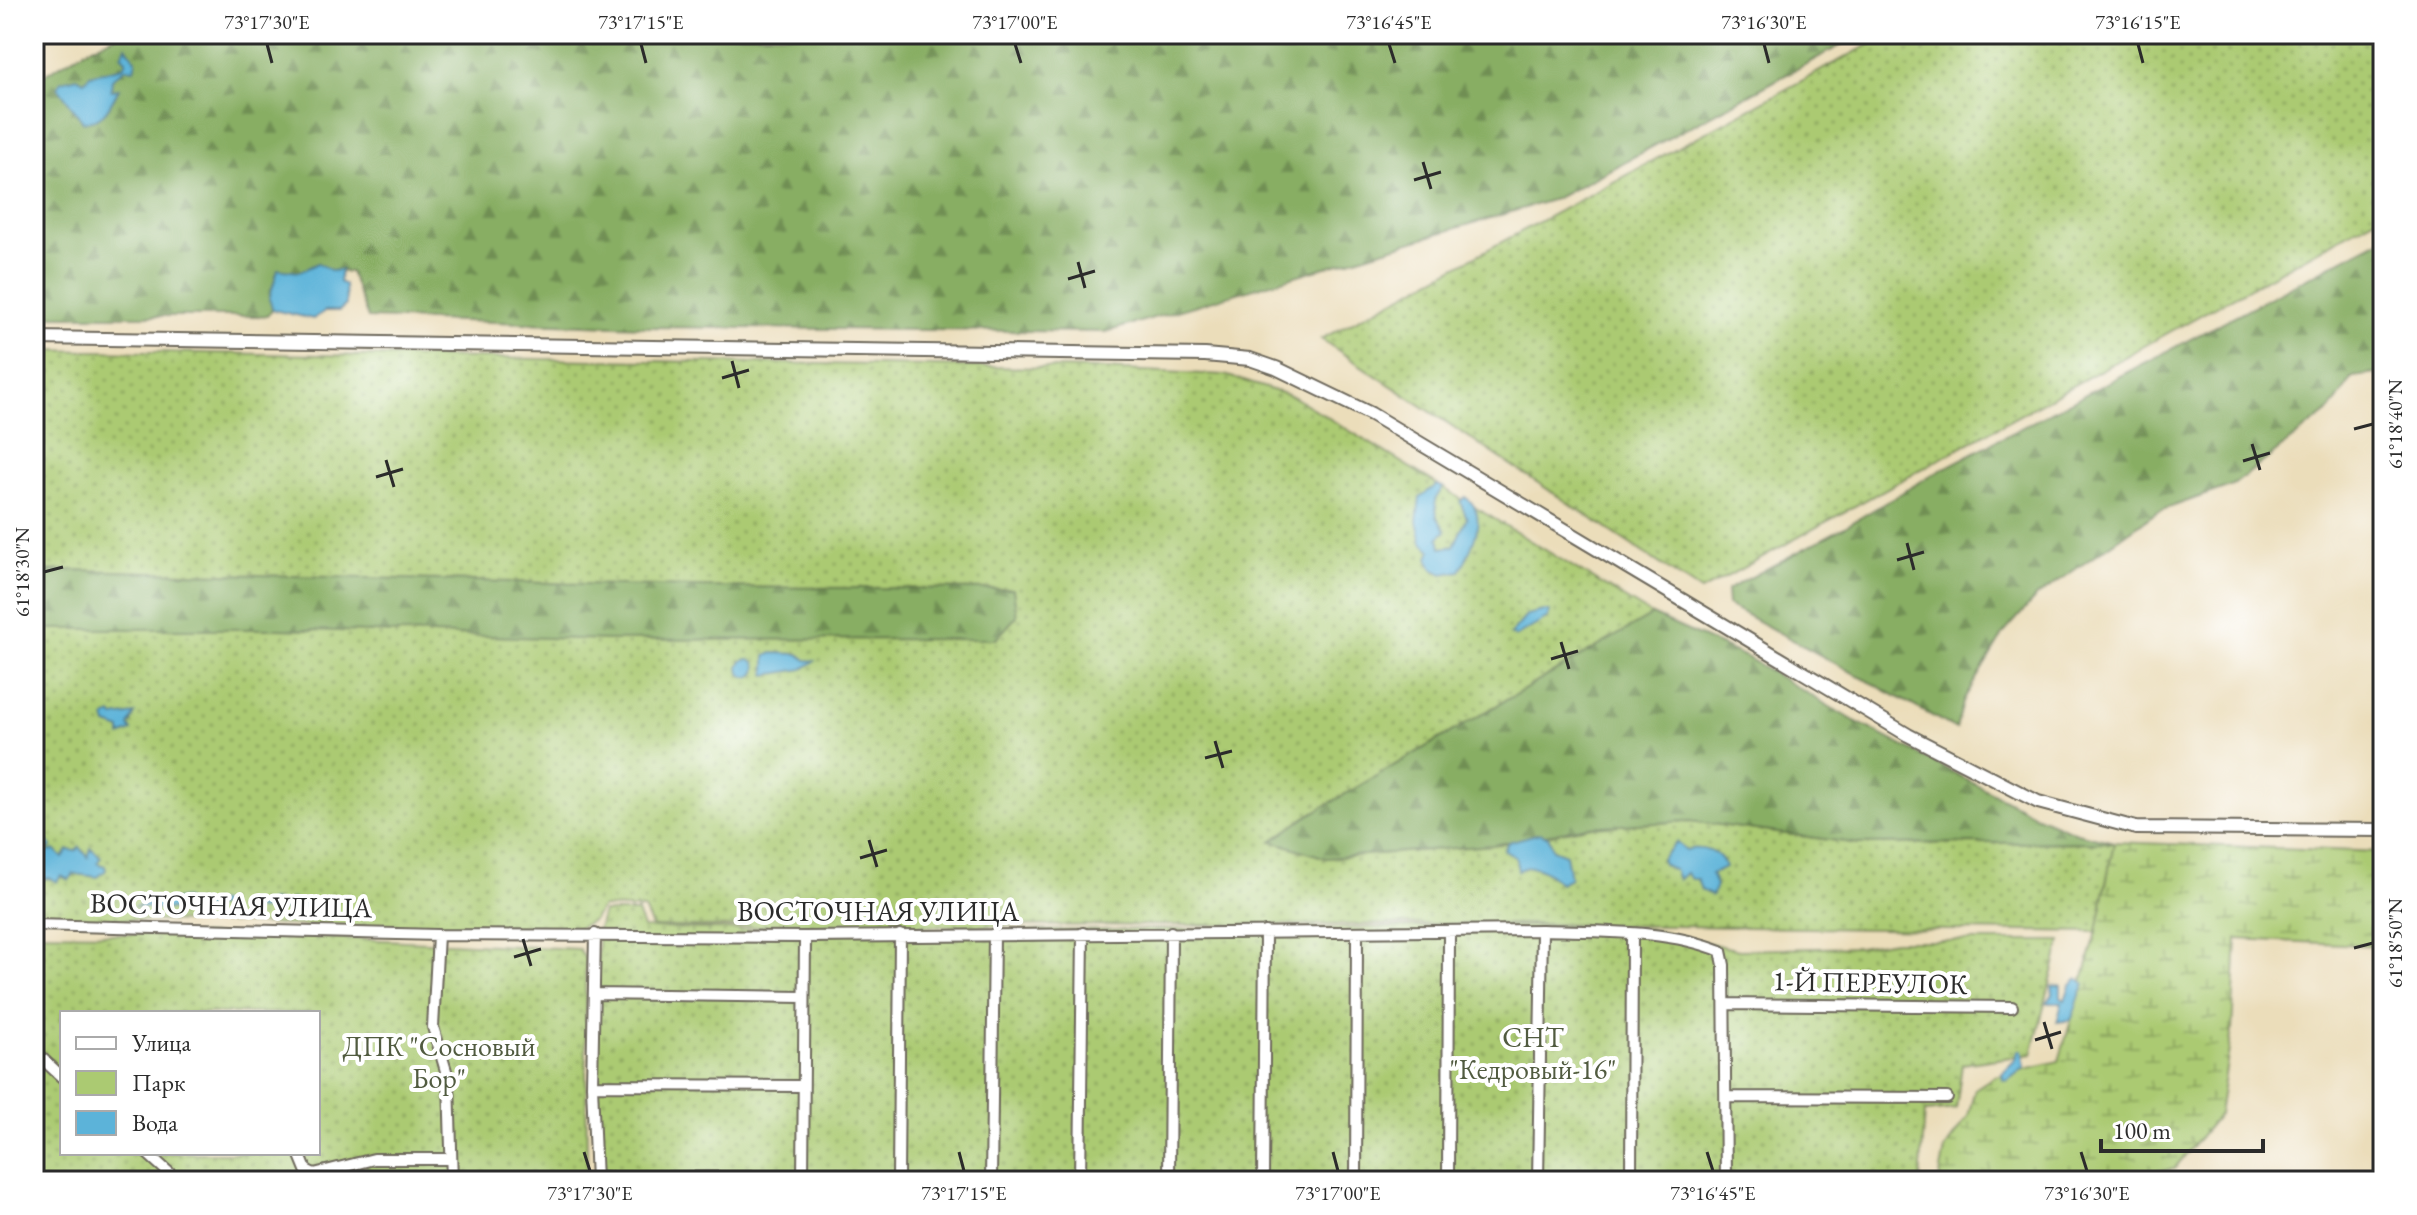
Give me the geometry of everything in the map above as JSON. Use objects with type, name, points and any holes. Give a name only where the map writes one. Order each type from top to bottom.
[{"type":"street","points":[[34,338],[1205,355],[1250,359],[1301,378],[1371,414],[1908,735],[2038,802],[2136,828],[2383,830]]},
{"type":"street","name":"ВОСТОЧНАЯ УЛИЦА","points":[[34,925],[438,935],[805,937],[1542,930],[1632,934],[1701,943],[1721,951],[1726,1004]]},
{"type":"street","points":[[1538,1181],[1542,930]]},
{"type":"street","points":[[1169,1181],[1171,932]]},
{"type":"street","points":[[1263,1181],[1265,932]]},
{"type":"street","points":[[1080,1181],[1083,933]]},
{"type":"street","points":[[1448,1181],[1449,933]]},
{"type":"street","points":[[595,934],[592,1085],[596,1180],[803,1179],[805,937]]},
{"type":"street","points":[[991,1181],[994,934]]},
{"type":"street","points":[[1356,1181],[1357,934]]},
{"type":"street","points":[[1631,1181],[1632,934]]},
{"type":"street","points":[[438,935],[433,1027],[449,1081],[452,1181]]},
{"type":"street","points":[[898,1181],[900,935]]},
{"type":"street","points":[[594,994],[803,997]]},
{"type":"street","points":[[1726,1004],[1726,1181]]},
{"type":"street","name":"1-Й ПЕРЕУЛОК","points":[[1726,1004],[2012,1007]]},
{"type":"street","points":[[34,1051],[60,1075]]},
{"type":"street","points":[[592,1085],[802,1086]]},
{"type":"street","points":[[1727,1097],[1947,1098]]},
{"type":"street","points":[[149,1155],[178,1181]]},
{"type":"street","points":[[300,1155],[306,1170],[314,1174],[365,1160],[451,1159]]},
{"type":"green space","points":[[120,34],[1862,34],[1555,199],[1106,332],[645,327],[368,318],[350,272],[334,271],[310,274],[301,279],[267,316],[34,316],[34,81],[91,47]]},
{"type":"green space","points":[[1889,34],[2383,34],[2383,214],[1701,591],[1321,339]]},
{"type":"green space","points":[[2383,238],[2383,373],[2353,377],[2330,410],[2233,485],[2157,512],[2036,597],[2004,633],[1964,699],[1956,729],[1728,605],[1727,590],[1843,528],[1933,474]]},
{"type":"green space","points":[[34,350],[1102,369],[1225,375],[1294,397],[1652,615],[1306,817],[1273,841],[1326,858],[1493,845],[1587,827],[1690,821],[1860,844],[2114,842],[2097,932],[1527,924],[652,927],[644,909],[602,907],[594,919],[578,928],[452,930],[34,917]]},
{"type":"green space","points":[[34,571],[697,587],[1013,589],[1017,616],[996,639],[606,640],[278,629],[34,629]]},
{"type":"green space","points":[[1652,615],[1746,657],[1847,717],[2035,815],[2077,833],[2114,842],[1860,844],[1690,821],[1587,827],[1493,845],[1326,858],[1272,841],[1306,817]]},
{"type":"green space","points":[[2114,842],[2383,852],[2383,946],[2237,939],[2232,1030],[2219,1114],[2174,1169],[2081,1181],[1939,1181],[1945,1149],[1968,1116],[1975,1089],[1995,1076],[2059,1061],[2097,932]]},
{"type":"green space","name":"СНТ \"Кедровый-16\"","points":[[603,912],[637,912],[643,928],[896,932],[1536,926],[1648,929],[1739,950],[1859,947],[1895,941],[2061,941],[2032,1054],[1962,1064],[1956,1109],[1925,1112],[1920,1181],[600,1181],[596,1102],[598,929]]},
{"type":"green space","name":"ДПК \"Сосновый Бор\"","points":[[34,933],[293,936],[579,949],[585,959],[587,1181],[371,1181],[366,1165],[322,1181],[34,1181]]},
{"type":"water","points":[[126,46],[136,61],[134,69],[126,68],[112,79],[111,90],[119,89],[103,115],[83,122],[58,87],[61,81],[77,77],[84,81],[90,75],[123,67],[126,60],[121,55]]},
{"type":"water","points":[[318,263],[332,271],[341,270],[339,282],[345,285],[346,305],[339,311],[325,311],[313,319],[273,310],[269,299],[278,269],[299,272]]},
{"type":"water","points":[[1437,485],[1443,487],[1435,500],[1437,517],[1446,531],[1439,537],[1441,548],[1454,546],[1467,518],[1460,502],[1465,497],[1472,504],[1478,522],[1460,571],[1443,574],[1433,569],[1428,558],[1431,550],[1422,542],[1417,521],[1420,497]]},
{"type":"water","points":[[1550,612],[1548,618],[1515,637],[1510,635],[1527,615]]},
{"type":"water","points":[[772,653],[799,654],[806,660],[815,661],[803,669],[766,675],[766,656]]},
{"type":"water","points":[[744,659],[752,659],[757,668],[755,675],[744,677],[739,672],[739,664]]},
{"type":"water","points":[[112,714],[114,717],[135,714],[129,726],[132,731],[121,736],[121,730],[107,725],[105,718]]},
{"type":"water","points":[[1540,833],[1549,837],[1553,849],[1566,854],[1570,878],[1560,883],[1546,871],[1535,867],[1518,871],[1516,858],[1504,850],[1508,842]]},
{"type":"water","points":[[46,840],[52,846],[49,849],[45,846],[43,853],[55,850],[63,858],[68,850],[76,851],[80,847],[88,857],[91,848],[101,857],[97,863],[105,866],[106,870],[98,877],[74,874],[69,880],[61,876],[57,882],[49,878],[36,880],[34,849],[37,851],[38,844]]},
{"type":"water","points":[[1677,842],[1686,850],[1710,851],[1720,857],[1725,867],[1711,874],[1716,885],[1712,896],[1701,890],[1697,879],[1691,879],[1686,873],[1678,880],[1675,871],[1663,864],[1661,859]]},
{"type":"water","points":[[182,898],[199,906],[221,902],[224,906],[193,911],[135,907],[147,902]]},
{"type":"water","points":[[291,899],[301,904],[306,902],[311,907],[257,910],[249,905],[262,906],[271,900],[284,905]]},
{"type":"water","points":[[2078,978],[2085,984],[2071,1020],[2057,1022],[2062,1003],[2047,1003],[2053,994],[2052,986],[2061,985],[2061,998],[2065,1000],[2070,985]]},
{"type":"water","points":[[2018,1050],[2022,1050],[2025,1067],[2007,1081],[2003,1080],[2002,1073],[2016,1059]]}]
